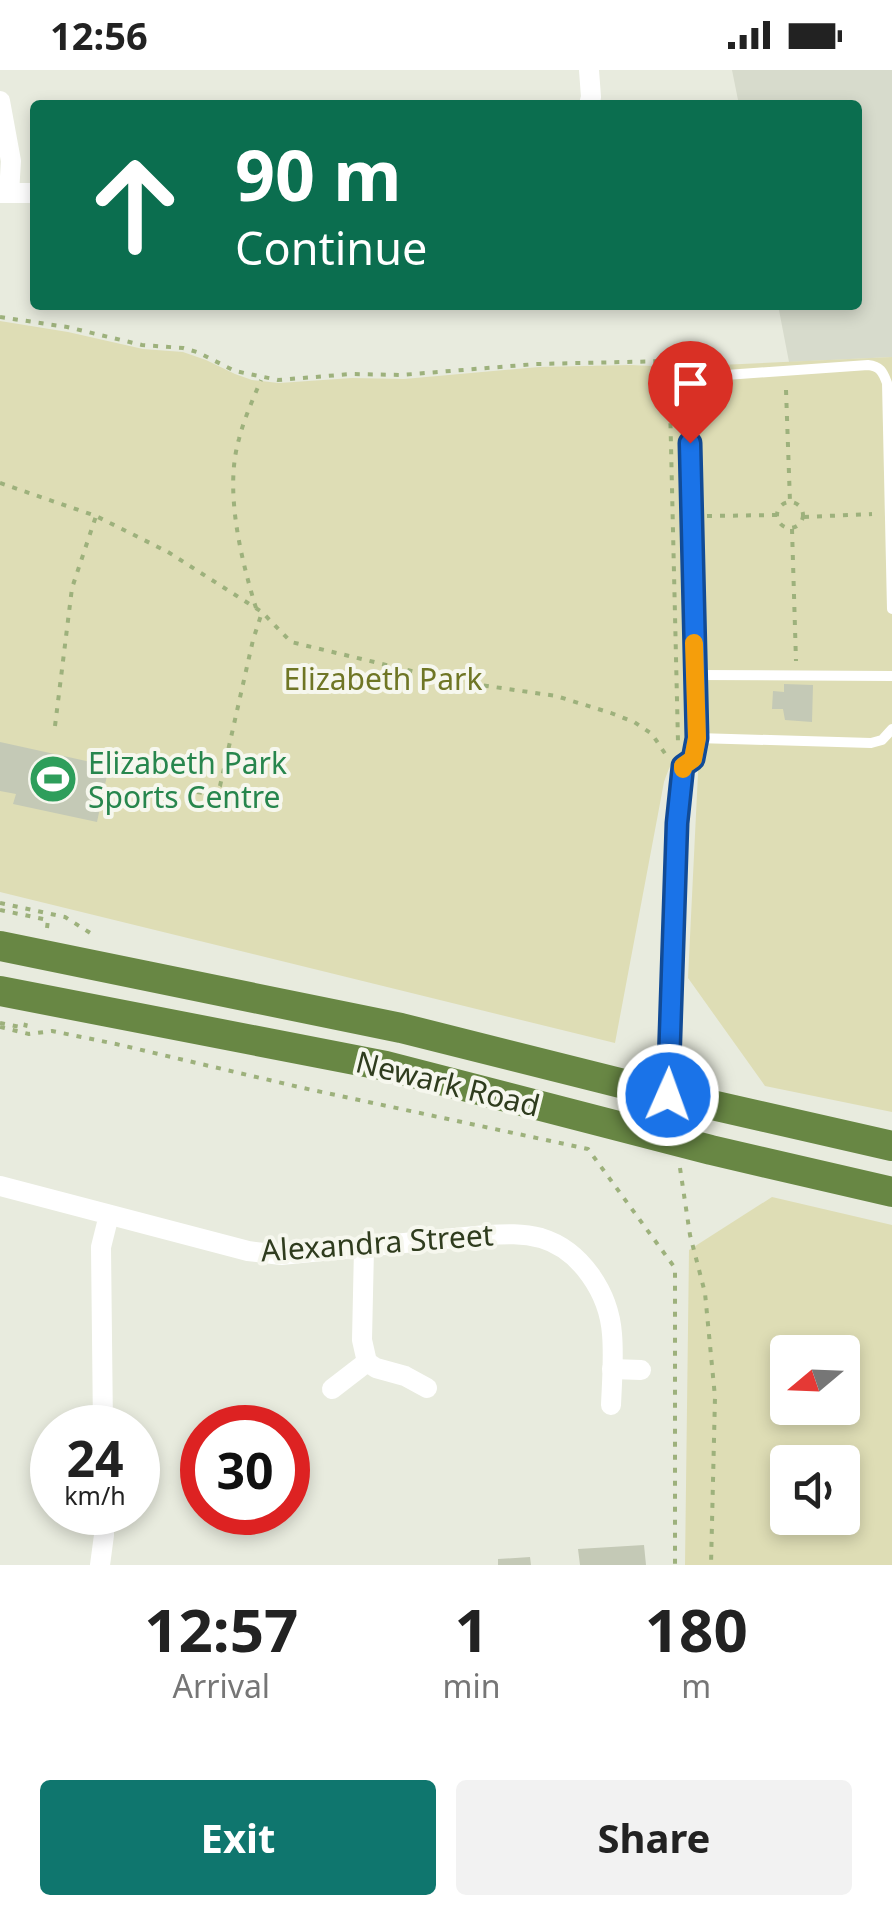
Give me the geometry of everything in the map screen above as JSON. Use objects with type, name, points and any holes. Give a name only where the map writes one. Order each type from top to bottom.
[{"type":"highway","name":"Newark Road","points":[[0,946],[400,1028],[892,1146]]},
{"type":"highway","name":"Newark Road","points":[[0,990],[386,1066],[892,1192]]},
{"type":"street","points":[[588,70],[590,100]]},
{"type":"street","points":[[0,101],[11,161],[4,193],[30,193]]},
{"type":"street","points":[[668,1095],[682,771]]},
{"type":"street","name":"Alexandra Street","points":[[0,1186],[248,1251],[280,1255],[486,1235],[520,1234],[545,1239],[572,1255],[592,1275],[607,1308],[612,1332],[612,1405]]},
{"type":"street","points":[[103,1405],[101,1247],[109,1215]]},
{"type":"street","points":[[364,1248],[362,1340],[367,1362],[427,1388]]},
{"type":"street","points":[[332,1389],[367,1362]]},
{"type":"street","points":[[612,1369],[641,1370]]},
{"type":"street","points":[[100,1565],[104,1535]]},
{"type":"lane","points":[[682,771],[693,759],[697,738],[690,406],[692,391],[700,382],[712,376],[868,364],[883,372],[887,382],[892,610]]},
{"type":"lane","points":[[695,675],[892,676]]},
{"type":"lane","points":[[697,738],[871,743],[882,740],[892,729]]},
{"type":"path","points":[[0,317],[67,327],[142,345],[183,348],[235,371],[278,380],[536,364],[670,361],[676,712],[682,771]]},
{"type":"path","points":[[785,370],[790,502]]},
{"type":"path","points":[[197,792],[212,794],[220,786],[259,610],[243,567],[234,486],[238,442],[262,378]]},
{"type":"path","points":[[0,483],[96,516],[168,552],[259,610],[291,642],[453,681],[556,696],[612,712],[652,734],[682,771]]},
{"type":"path","points":[[777,515],[780,507],[790,502],[798,505],[804,516]]},
{"type":"path","points":[[804,516],[890,513]]},
{"type":"path","points":[[692,516],[777,515]]},
{"type":"path","points":[[777,515],[784,526],[792,528],[804,516]]},
{"type":"path","points":[[56,726],[72,588],[96,516]]},
{"type":"path","points":[[792,528],[796,676]]},
{"type":"path","points":[[0,910],[48,920],[47,928],[31,924]]},
{"type":"path","points":[[0,1027],[29,1034],[52,1031],[116,1044],[588,1149],[675,1268],[674,1565]]},
{"type":"path","points":[[675,1141],[690,1236],[706,1293],[715,1397],[711,1565]]},
{"type":"shaded area","points":[[732,70],[892,70],[892,357],[789,362],[779,310],[862,310],[862,100],[738,100]]},
{"type":"green space","name":"Elizabeth Park","points":[[0,321],[143,349],[183,352],[252,380],[279,383],[404,379],[539,367],[676,367],[892,357],[892,1112],[765,1086],[688,978],[699,753],[675,759],[664,782],[615,1043],[0,892]]},
{"type":"green space","points":[[772,1197],[892,1225],[892,1565],[685,1565],[689,1250]]},
{"type":"building","points":[[784,684],[813,685],[812,722],[785,720],[783,709],[772,709],[773,691],[784,692]]},
{"type":"building","name":"Elizabeth Park Sports Centre","points":[[0,742],[109,766],[97,822],[13,804],[16,794],[0,791]]},
{"type":"building","points":[[644,1545],[646,1565],[580,1565],[578,1549]]},
{"type":"building","points":[[530,1557],[531,1565],[498,1565],[498,1559]]},
{"type":"slow traffic","points":[[683,769],[693,759],[697,738],[694,643]]},
{"type":"place","name":"Elizabeth Park Sports Centre","points":[[53,779]]},
{"type":"route","points":[[668,1095],[677,823],[683,766],[693,759],[697,738],[690,443]]}]
